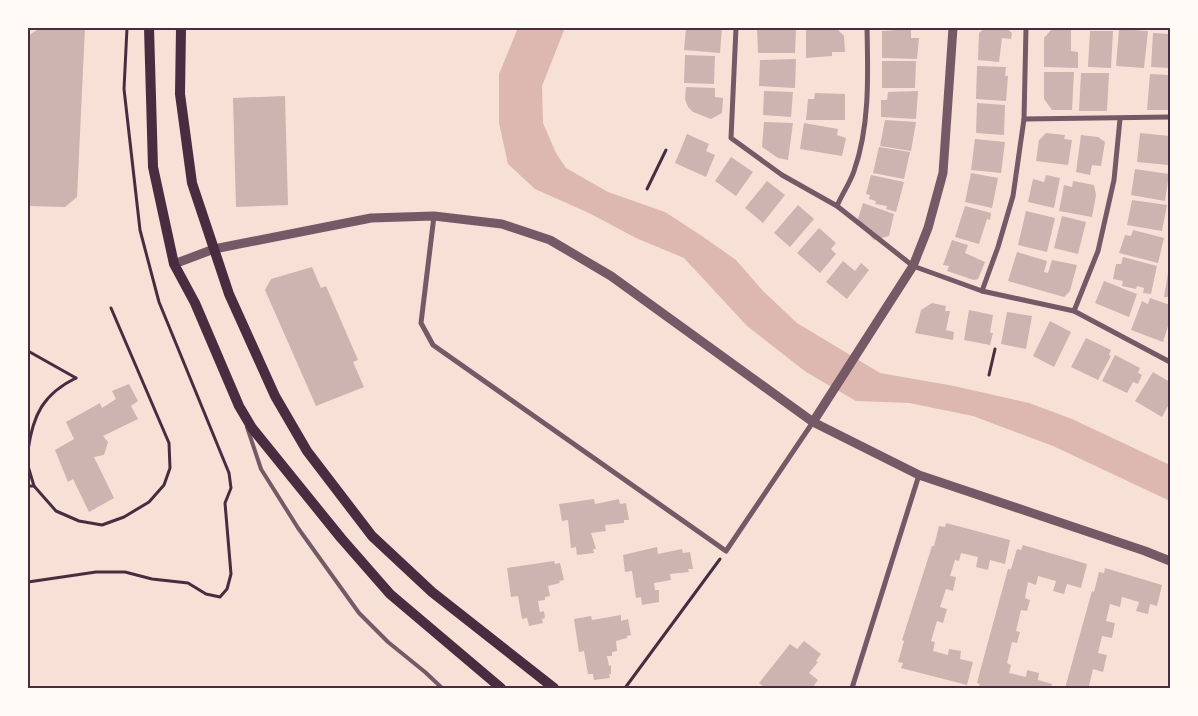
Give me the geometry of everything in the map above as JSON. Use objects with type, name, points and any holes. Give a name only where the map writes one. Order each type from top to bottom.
[{"type":"main road","points":[[148,28],[154,166],[174,264],[195,303],[239,406],[252,428],[335,531],[390,594],[501,688]]},
{"type":"main road","points":[[181,28],[180,94],[192,183],[229,294],[275,396],[308,451],[372,536],[432,592],[554,688]]},
{"type":"street","points":[[736,28],[731,138],[782,175],[837,206],[913,266],[982,291],[1074,311],[1170,362]]},
{"type":"street","points":[[837,206],[854,171],[863,135],[867,95],[867,28]]},
{"type":"street","points":[[434,216],[421,322],[433,345],[726,551],[813,422],[913,266],[928,228],[943,173],[953,28]]},
{"type":"street","points":[[982,291],[998,247],[1013,196],[1024,119],[1026,28]]},
{"type":"street","points":[[1024,119],[1170,117]]},
{"type":"street","points":[[1074,311],[1098,251],[1114,180],[1120,119]]},
{"type":"street","points":[[174,264],[214,249],[370,218],[434,216],[502,224],[550,240],[611,276],[813,422],[919,475],[1170,561]]},
{"type":"street","points":[[852,688],[919,475]]},
{"type":"lane","points":[[239,406],[261,469],[298,528],[359,613],[388,642],[442,688]]},
{"type":"path","points":[[28,582],[96,572],[125,572],[152,579],[188,582],[206,594],[220,597],[227,589],[231,574],[225,502],[231,488],[229,473],[159,302],[140,230],[124,89],[127,28]]},
{"type":"path","points":[[647,190],[666,150]]},
{"type":"path","points":[[28,466],[34,486],[56,511],[79,521],[102,525],[124,516],[149,502],[164,485],[170,468],[169,442],[111,308]]},
{"type":"path","points":[[989,375],[995,348]]},
{"type":"path","points":[[28,351],[76,378],[60,386],[45,402],[34,420],[28,450]]},
{"type":"path","points":[[28,486],[34,486]]},
{"type":"path","points":[[625,688],[726,551]]},
{"type":"shaded area","points":[[518,28],[565,28],[542,86],[543,123],[556,153],[566,168],[608,192],[665,212],[702,236],[736,260],[763,291],[797,323],[880,373],[954,386],[1029,403],[1072,419],[1170,465],[1170,501],[1053,446],[973,416],[909,403],[856,401],[806,372],[747,326],[684,258],[636,238],[589,213],[535,189],[508,164],[499,123],[499,74]]},
{"type":"building","points":[[40,28],[85,28],[77,197],[65,207],[28,206],[28,36]]},
{"type":"building","points":[[686,28],[722,28],[720,53],[684,50]]},
{"type":"building","points":[[757,28],[796,29],[795,53],[758,53]]},
{"type":"building","points":[[806,28],[836,28],[844,36],[845,52],[832,52],[832,56],[806,58]]},
{"type":"building","points":[[985,28],[1007,29],[1012,33],[1011,39],[1002,38],[999,62],[978,60],[979,33]]},
{"type":"building","points":[[1053,28],[1071,29],[1071,51],[1078,52],[1078,68],[1044,67],[1044,38]]},
{"type":"building","points":[[911,29],[911,38],[919,38],[917,59],[882,58],[882,31]]},
{"type":"building","points":[[1119,29],[1148,31],[1144,68],[1116,66]]},
{"type":"building","points":[[1090,31],[1113,31],[1111,68],[1088,67]]},
{"type":"building","points":[[1153,33],[1170,34],[1170,68],[1151,67]]},
{"type":"building","points":[[685,55],[715,56],[714,84],[684,83]]},
{"type":"building","points":[[796,59],[795,88],[759,86],[760,60]]},
{"type":"building","points":[[882,61],[916,61],[915,88],[882,88]]},
{"type":"building","points":[[977,66],[1006,67],[1005,76],[1008,76],[1006,101],[976,99]]},
{"type":"building","points":[[1044,72],[1074,72],[1072,110],[1052,110],[1044,99]]},
{"type":"building","points":[[1081,73],[1109,73],[1107,111],[1079,111]]},
{"type":"building","points":[[1150,74],[1170,75],[1170,110],[1147,110]]},
{"type":"building","points":[[686,87],[715,88],[715,97],[723,98],[722,113],[711,119],[693,112],[688,107],[685,99]]},
{"type":"building","points":[[764,91],[793,92],[791,117],[763,115]]},
{"type":"building","points":[[918,91],[916,119],[881,117],[881,100],[887,100],[888,92]]},
{"type":"building","points":[[815,93],[845,94],[845,120],[806,120],[808,99],[814,99]]},
{"type":"building","points":[[285,96],[288,205],[236,207],[233,98]]},
{"type":"building","points":[[977,103],[1005,105],[1004,135],[976,133]]},
{"type":"building","points":[[885,120],[916,122],[911,151],[880,146]]},
{"type":"building","points":[[764,122],[793,123],[788,160],[778,158],[762,147]]},
{"type":"building","points":[[804,123],[838,129],[837,135],[846,138],[842,156],[800,149]]},
{"type":"building","points":[[1046,133],[1065,135],[1064,139],[1072,140],[1068,165],[1036,161],[1039,140]]},
{"type":"building","points":[[1140,133],[1170,136],[1168,165],[1137,162]]},
{"type":"building","points":[[687,134],[709,144],[706,151],[715,155],[706,177],[675,163]]},
{"type":"building","points":[[1081,135],[1098,137],[1105,142],[1101,166],[1092,165],[1090,175],[1076,172]]},
{"type":"building","points":[[975,139],[1005,142],[1001,173],[971,170]]},
{"type":"building","points":[[879,147],[910,152],[904,179],[873,173]]},
{"type":"building","points":[[731,157],[753,172],[736,196],[715,181]]},
{"type":"building","points":[[1135,169],[1169,174],[1165,201],[1131,195]]},
{"type":"building","points":[[971,173],[998,178],[992,208],[965,202]]},
{"type":"building","points":[[871,175],[904,182],[896,212],[886,209],[887,206],[875,204],[876,201],[869,199],[870,195],[866,194]]},
{"type":"building","points":[[1046,175],[1060,178],[1054,208],[1028,202],[1033,179],[1044,182]]},
{"type":"building","points":[[767,181],[785,195],[763,223],[745,208]]},
{"type":"building","points":[[1073,181],[1094,185],[1096,195],[1092,217],[1059,211],[1064,185],[1072,187]]},
{"type":"building","points":[[1132,200],[1167,205],[1162,231],[1127,225]]},
{"type":"building","points":[[863,203],[894,214],[889,236],[874,240],[857,222]]},
{"type":"building","points":[[798,205],[814,219],[790,247],[774,233]]},
{"type":"building","points":[[965,206],[991,213],[990,220],[987,219],[979,244],[955,237]]},
{"type":"building","points":[[1026,211],[1055,218],[1047,252],[1018,245]]},
{"type":"building","points":[[1062,216],[1086,222],[1078,254],[1054,248]]},
{"type":"building","points":[[819,228],[836,243],[831,249],[836,254],[820,273],[797,253]]},
{"type":"building","points":[[1133,230],[1164,238],[1158,263],[1119,253],[1125,235],[1131,236]]},
{"type":"building","points":[[952,240],[968,245],[965,253],[985,262],[978,279],[974,280],[947,271],[949,266],[943,265]]},
{"type":"building","points":[[1017,252],[1047,261],[1044,272],[1048,273],[1052,260],[1077,265],[1070,291],[1064,297],[1008,281]]},
{"type":"building","points":[[1123,257],[1157,266],[1151,294],[1143,293],[1144,288],[1137,286],[1136,289],[1122,286],[1123,281],[1113,279],[1116,264],[1121,264]]},
{"type":"building","points":[[843,261],[855,271],[861,263],[869,270],[847,299],[826,282]]},
{"type":"building","points":[[312,267],[321,288],[326,286],[358,360],[353,362],[364,387],[316,406],[265,290],[271,279]]},
{"type":"building","points":[[1168,273],[1170,273],[1170,297],[1164,297]]},
{"type":"building","points":[[1104,281],[1137,294],[1129,317],[1095,303]]},
{"type":"building","points":[[1150,298],[1170,305],[1170,320],[1163,342],[1131,330],[1142,301],[1148,304]]},
{"type":"building","points":[[932,303],[946,306],[945,311],[950,311],[946,330],[954,332],[953,340],[915,333],[921,310]]},
{"type":"building","points":[[969,310],[993,315],[990,333],[993,333],[990,345],[964,340]]},
{"type":"building","points":[[1007,312],[1032,316],[1026,349],[1001,344]]},
{"type":"building","points":[[1050,321],[1071,332],[1054,367],[1033,356]]},
{"type":"building","points":[[1086,338],[1111,350],[1109,355],[1111,356],[1098,380],[1071,367]]},
{"type":"building","points":[[1115,355],[1140,368],[1138,373],[1142,375],[1138,384],[1133,382],[1127,393],[1102,381]]},
{"type":"building","points":[[1153,372],[1170,382],[1170,402],[1162,417],[1135,401]]},
{"type":"building","points":[[129,384],[138,401],[131,406],[138,419],[103,436],[108,442],[104,455],[94,457],[114,498],[89,512],[73,479],[68,482],[55,450],[74,439],[66,422],[100,403],[102,408],[116,399],[112,391]]},
{"type":"building","points":[[594,499],[595,504],[619,499],[620,504],[626,503],[629,520],[624,520],[624,523],[605,525],[606,531],[591,533],[596,549],[593,549],[594,553],[577,555],[576,547],[571,548],[568,520],[562,521],[559,504]]},
{"type":"building","points":[[946,523],[1010,540],[1005,564],[990,560],[988,570],[976,567],[978,557],[961,553],[959,561],[955,560],[950,576],[956,577],[953,591],[946,589],[940,607],[947,609],[943,623],[937,621],[931,641],[935,642],[933,651],[948,655],[949,649],[961,651],[960,659],[973,662],[967,685],[901,668],[903,663],[898,662],[904,641],[902,640],[932,546],[934,546],[939,526],[945,527]]},
{"type":"building","points":[[1023,545],[1087,564],[1081,588],[1067,584],[1064,594],[1053,591],[1056,581],[1038,576],[1036,585],[1028,582],[1025,598],[1030,600],[1027,611],[1021,610],[1016,631],[1020,632],[1017,643],[1012,642],[1007,663],[1011,665],[1009,673],[1026,677],[1027,670],[1039,673],[1038,680],[1052,684],[1051,688],[978,688],[980,684],[977,683],[1008,569],[1011,569],[1017,549],[1021,550]]},
{"type":"building","points":[[657,547],[658,554],[682,549],[683,553],[690,552],[693,569],[688,569],[689,572],[670,574],[671,580],[654,583],[655,590],[659,590],[659,602],[642,605],[641,597],[636,598],[632,571],[625,572],[623,555]]},
{"type":"building","points":[[554,561],[555,564],[560,563],[564,580],[548,586],[550,596],[545,597],[545,600],[538,601],[540,612],[544,611],[545,618],[542,619],[543,623],[529,626],[527,618],[522,619],[518,596],[511,597],[507,568]]},
{"type":"building","points":[[1105,568],[1162,585],[1157,606],[1150,604],[1148,614],[1136,611],[1139,602],[1122,597],[1120,607],[1110,604],[1106,621],[1115,623],[1112,638],[1102,636],[1098,653],[1107,655],[1103,672],[1093,669],[1089,686],[1095,688],[1065,688],[1092,591],[1094,592],[1099,572],[1104,573]]},
{"type":"building","points":[[621,615],[621,621],[628,619],[631,635],[616,641],[617,651],[612,652],[612,656],[607,656],[609,666],[611,665],[610,678],[594,680],[593,674],[588,674],[584,651],[579,652],[574,619],[591,616],[592,620]]},
{"type":"building","points":[[804,641],[821,654],[816,661],[818,662],[809,673],[818,680],[812,688],[765,688],[759,683],[790,644],[797,649]]}]
